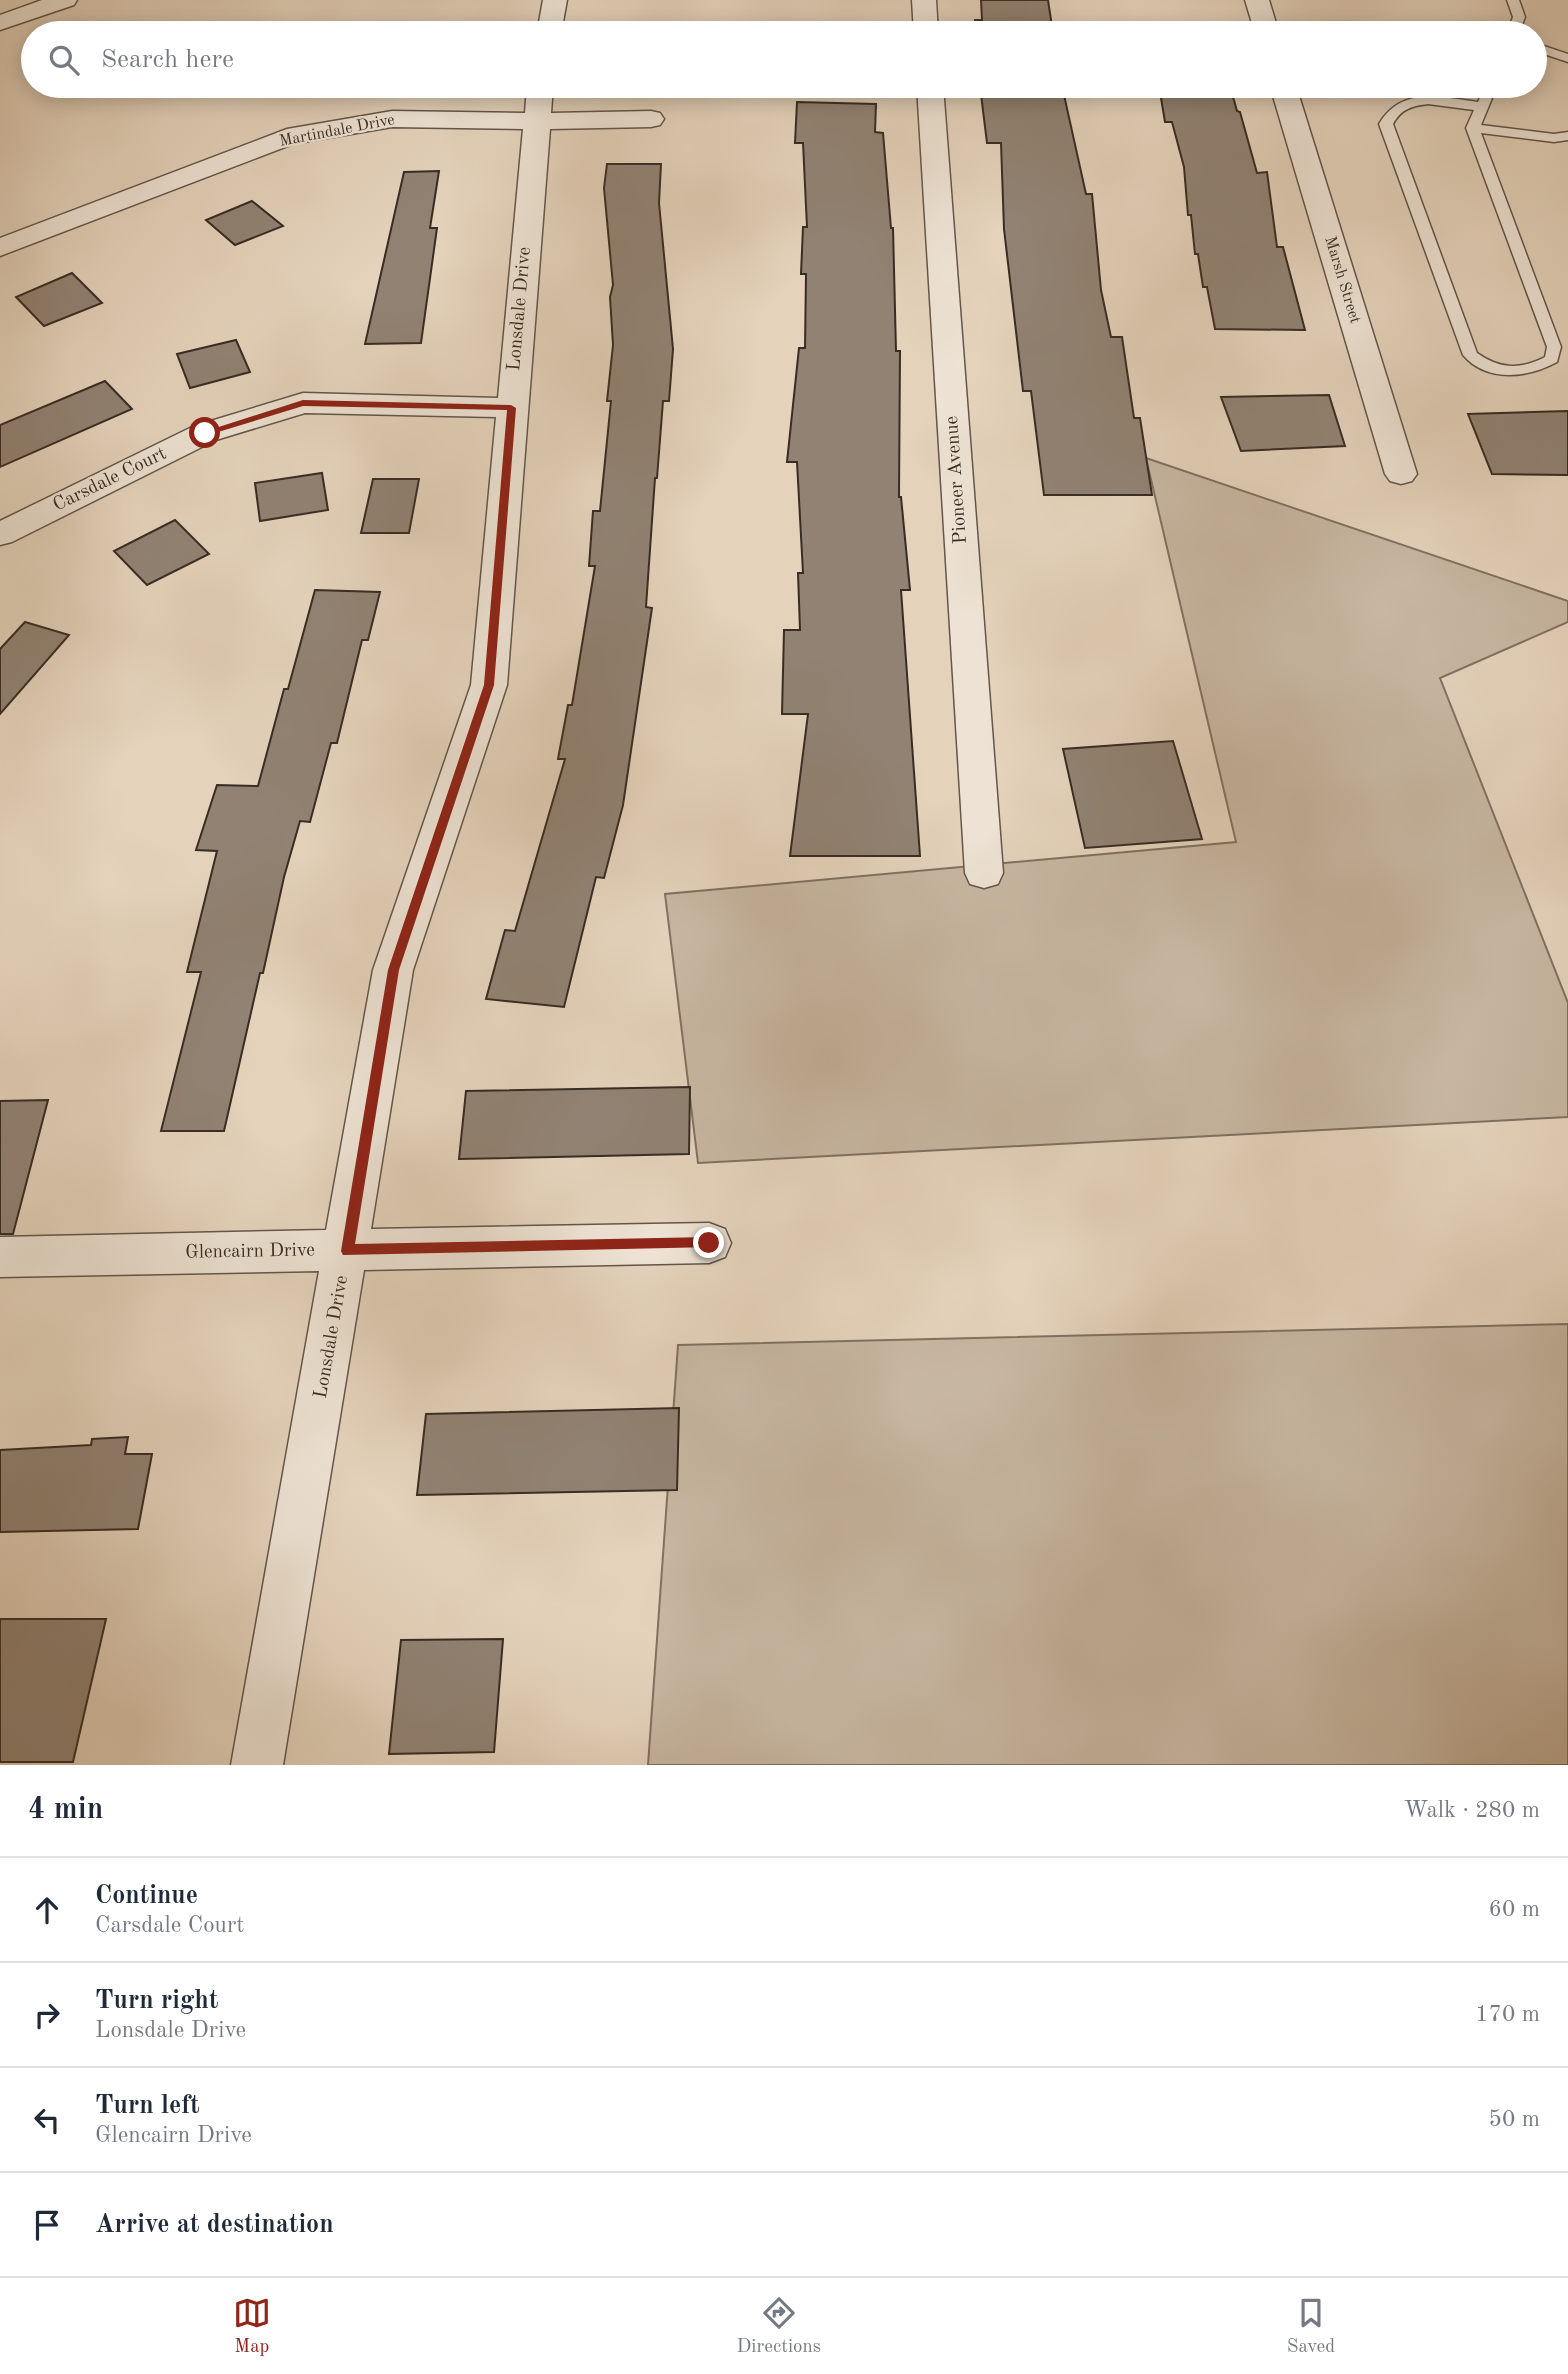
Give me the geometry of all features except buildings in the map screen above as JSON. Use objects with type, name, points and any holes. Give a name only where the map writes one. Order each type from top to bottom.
[{"type":"street","points":[[0,23],[65,0]]},
{"type":"street","points":[[551,21],[555,0]]},
{"type":"street","points":[[924,0],[925,21]]},
{"type":"street","points":[[1257,0],[1263,21]]},
{"type":"street","name":"Lonsdale Drive","points":[[257,1765],[393,970],[489,685],[539,98]]},
{"type":"street","name":"Pioneer Avenue","points":[[931,98],[984,873]]},
{"type":"street","name":"Marsh Street","points":[[1287,98],[1401,474]]},
{"type":"street","name":"Martindale Drive","points":[[0,248],[287,138],[392,119],[537,121],[651,118]]},
{"type":"street","name":"Carsdale Court","points":[[0,534],[205,433],[303,403],[511,408]]},
{"type":"street","name":"Glencairn Drive","points":[[0,1257],[709,1243]]},
{"type":"lane","points":[[1513,0],[1519,17],[1518,21]]},
{"type":"lane","points":[[1547,51],[1568,58]]},
{"type":"lane","points":[[1482,107],[1438,101],[1408,103],[1389,115],[1386,124],[1470,355],[1483,365],[1503,371],[1522,372],[1552,359],[1554,347],[1473,128],[1486,98]]},
{"type":"lane","points":[[1473,128],[1554,138],[1568,136]]},
{"type":"shaded area","points":[[1146,458],[1568,601],[1568,622],[1440,678],[1568,1003],[1568,1117],[698,1163],[665,894],[1236,842]]},
{"type":"shaded area","points":[[1568,1324],[1568,1765],[648,1765],[678,1345]]},
{"type":"route","points":[[205,433],[303,403],[511,408],[489,685],[393,970],[347,1251],[709,1243]]}]
